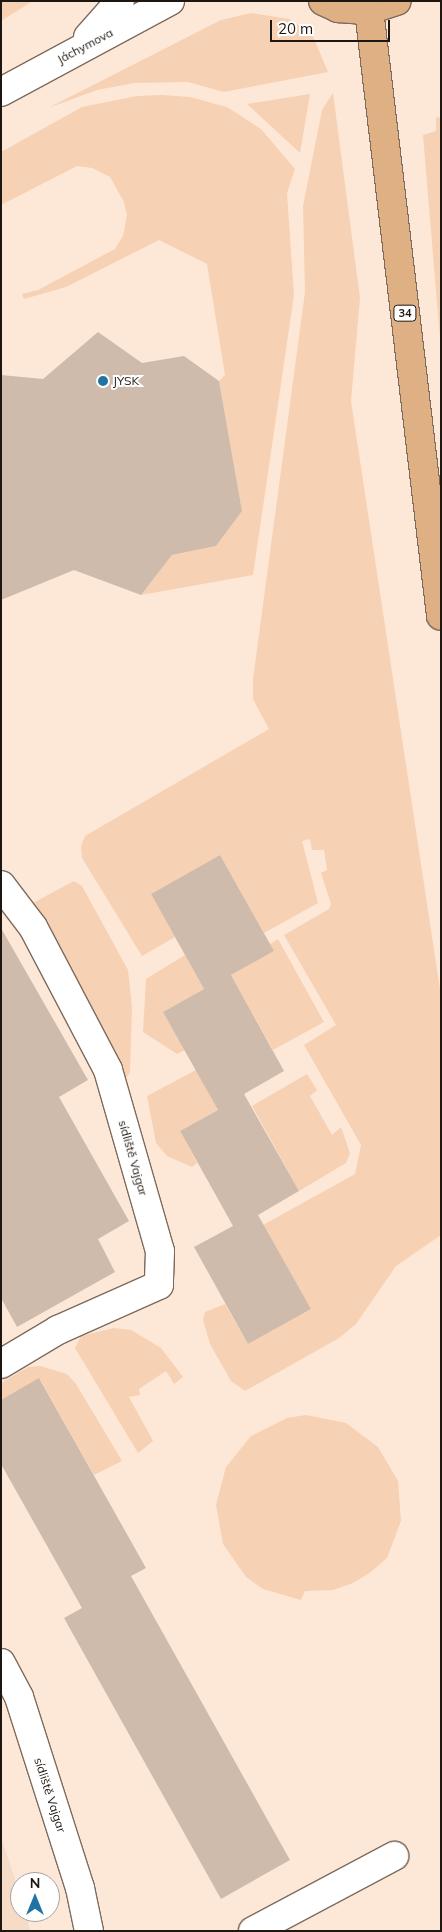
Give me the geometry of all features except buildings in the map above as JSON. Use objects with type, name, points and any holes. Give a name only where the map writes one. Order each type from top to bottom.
[{"type":"main road","points":[[323,1],[338,8],[369,10],[398,1]]},
{"type":"main road","name":"34","points":[[369,10],[441,616]]},
{"type":"street","points":[[77,50],[120,1]]},
{"type":"street","name":"Jáchymova","points":[[1,92],[170,1]]},
{"type":"street","name":"sídliště Vajgar","points":[[1,884],[33,927],[108,1070],[160,1251],[159,1285],[58,1330],[1,1364]]},
{"type":"street","name":"sídliště Vajgar","points":[[1,1663],[22,1705],[80,1888],[89,1931]]},
{"type":"street","points":[[253,1931],[394,1856]]},
{"type":"shaded area","points":[[1,1],[33,1],[1,21]]},
{"type":"shaded area","points":[[251,13],[289,19],[302,27],[313,36],[328,72],[224,92],[188,82],[134,83],[97,90],[48,108],[221,20]]},
{"type":"shaded area","points":[[333,93],[360,298],[351,401],[441,996],[441,1235],[396,1266],[356,1324],[339,1338],[245,1391],[231,1381],[210,1344],[203,1320],[205,1312],[225,1304],[248,1344],[311,1309],[263,1225],[355,1174],[361,1145],[304,1045],[336,1025],[284,935],[329,909],[331,904],[321,873],[327,870],[324,850],[312,850],[310,839],[302,841],[318,903],[264,933],[220,855],[151,894],[175,937],[142,956],[82,858],[81,846],[85,836],[269,729],[253,699],[253,679],[305,292],[303,206],[322,110]]},
{"type":"shaded area","points":[[310,94],[300,153],[247,104]]},
{"type":"shaded area","points":[[137,96],[190,97],[227,107],[261,129],[295,169],[287,193],[294,295],[253,575],[141,595],[172,555],[216,546],[242,511],[219,381],[225,375],[207,264],[159,240],[66,287],[24,299],[22,294],[38,290],[115,249],[123,236],[127,215],[124,202],[110,177],[92,168],[77,166],[1,205],[1,152],[82,107]]},
{"type":"shaded area","points":[[441,117],[441,350],[423,135],[436,131],[436,118]]},
{"type":"shaded area","points":[[74,881],[82,886],[128,970],[132,1007],[130,1072],[125,1080],[106,1036],[31,904]]},
{"type":"shaded area","points":[[278,939],[324,1022],[273,1050],[231,975],[274,951],[270,944]]},
{"type":"shaded area","points":[[185,955],[204,989],[163,1012],[185,1050],[177,1054],[143,1032],[146,979]]},
{"type":"shaded area","points":[[196,1070],[218,1110],[180,1131],[197,1163],[192,1167],[167,1156],[156,1143],[147,1096]]},
{"type":"shaded area","points":[[307,1074],[317,1090],[310,1096],[332,1135],[341,1127],[350,1153],[346,1163],[299,1191],[252,1106]]},
{"type":"shaded area","points":[[114,1328],[131,1330],[161,1348],[183,1377],[174,1384],[166,1371],[139,1389],[140,1395],[129,1397],[153,1441],[138,1453],[75,1348],[81,1336]]},
{"type":"shaded area","points":[[40,1366],[67,1374],[76,1384],[122,1461],[94,1475],[40,1379],[1,1400],[1,1383],[28,1367]]},
{"type":"shaded area","points":[[306,1415],[346,1423],[378,1447],[398,1481],[401,1521],[387,1558],[371,1572],[353,1583],[333,1590],[305,1591],[301,1600],[263,1589],[246,1577],[223,1544],[216,1505],[226,1467],[251,1436],[287,1418]]},
{"type":"shaded area","points":[[1,1837],[13,1872],[10,1872],[10,1922],[28,1922],[30,1931],[1,1931]]},
{"type":"place","name":"JYSK","points":[[103,381]]}]
